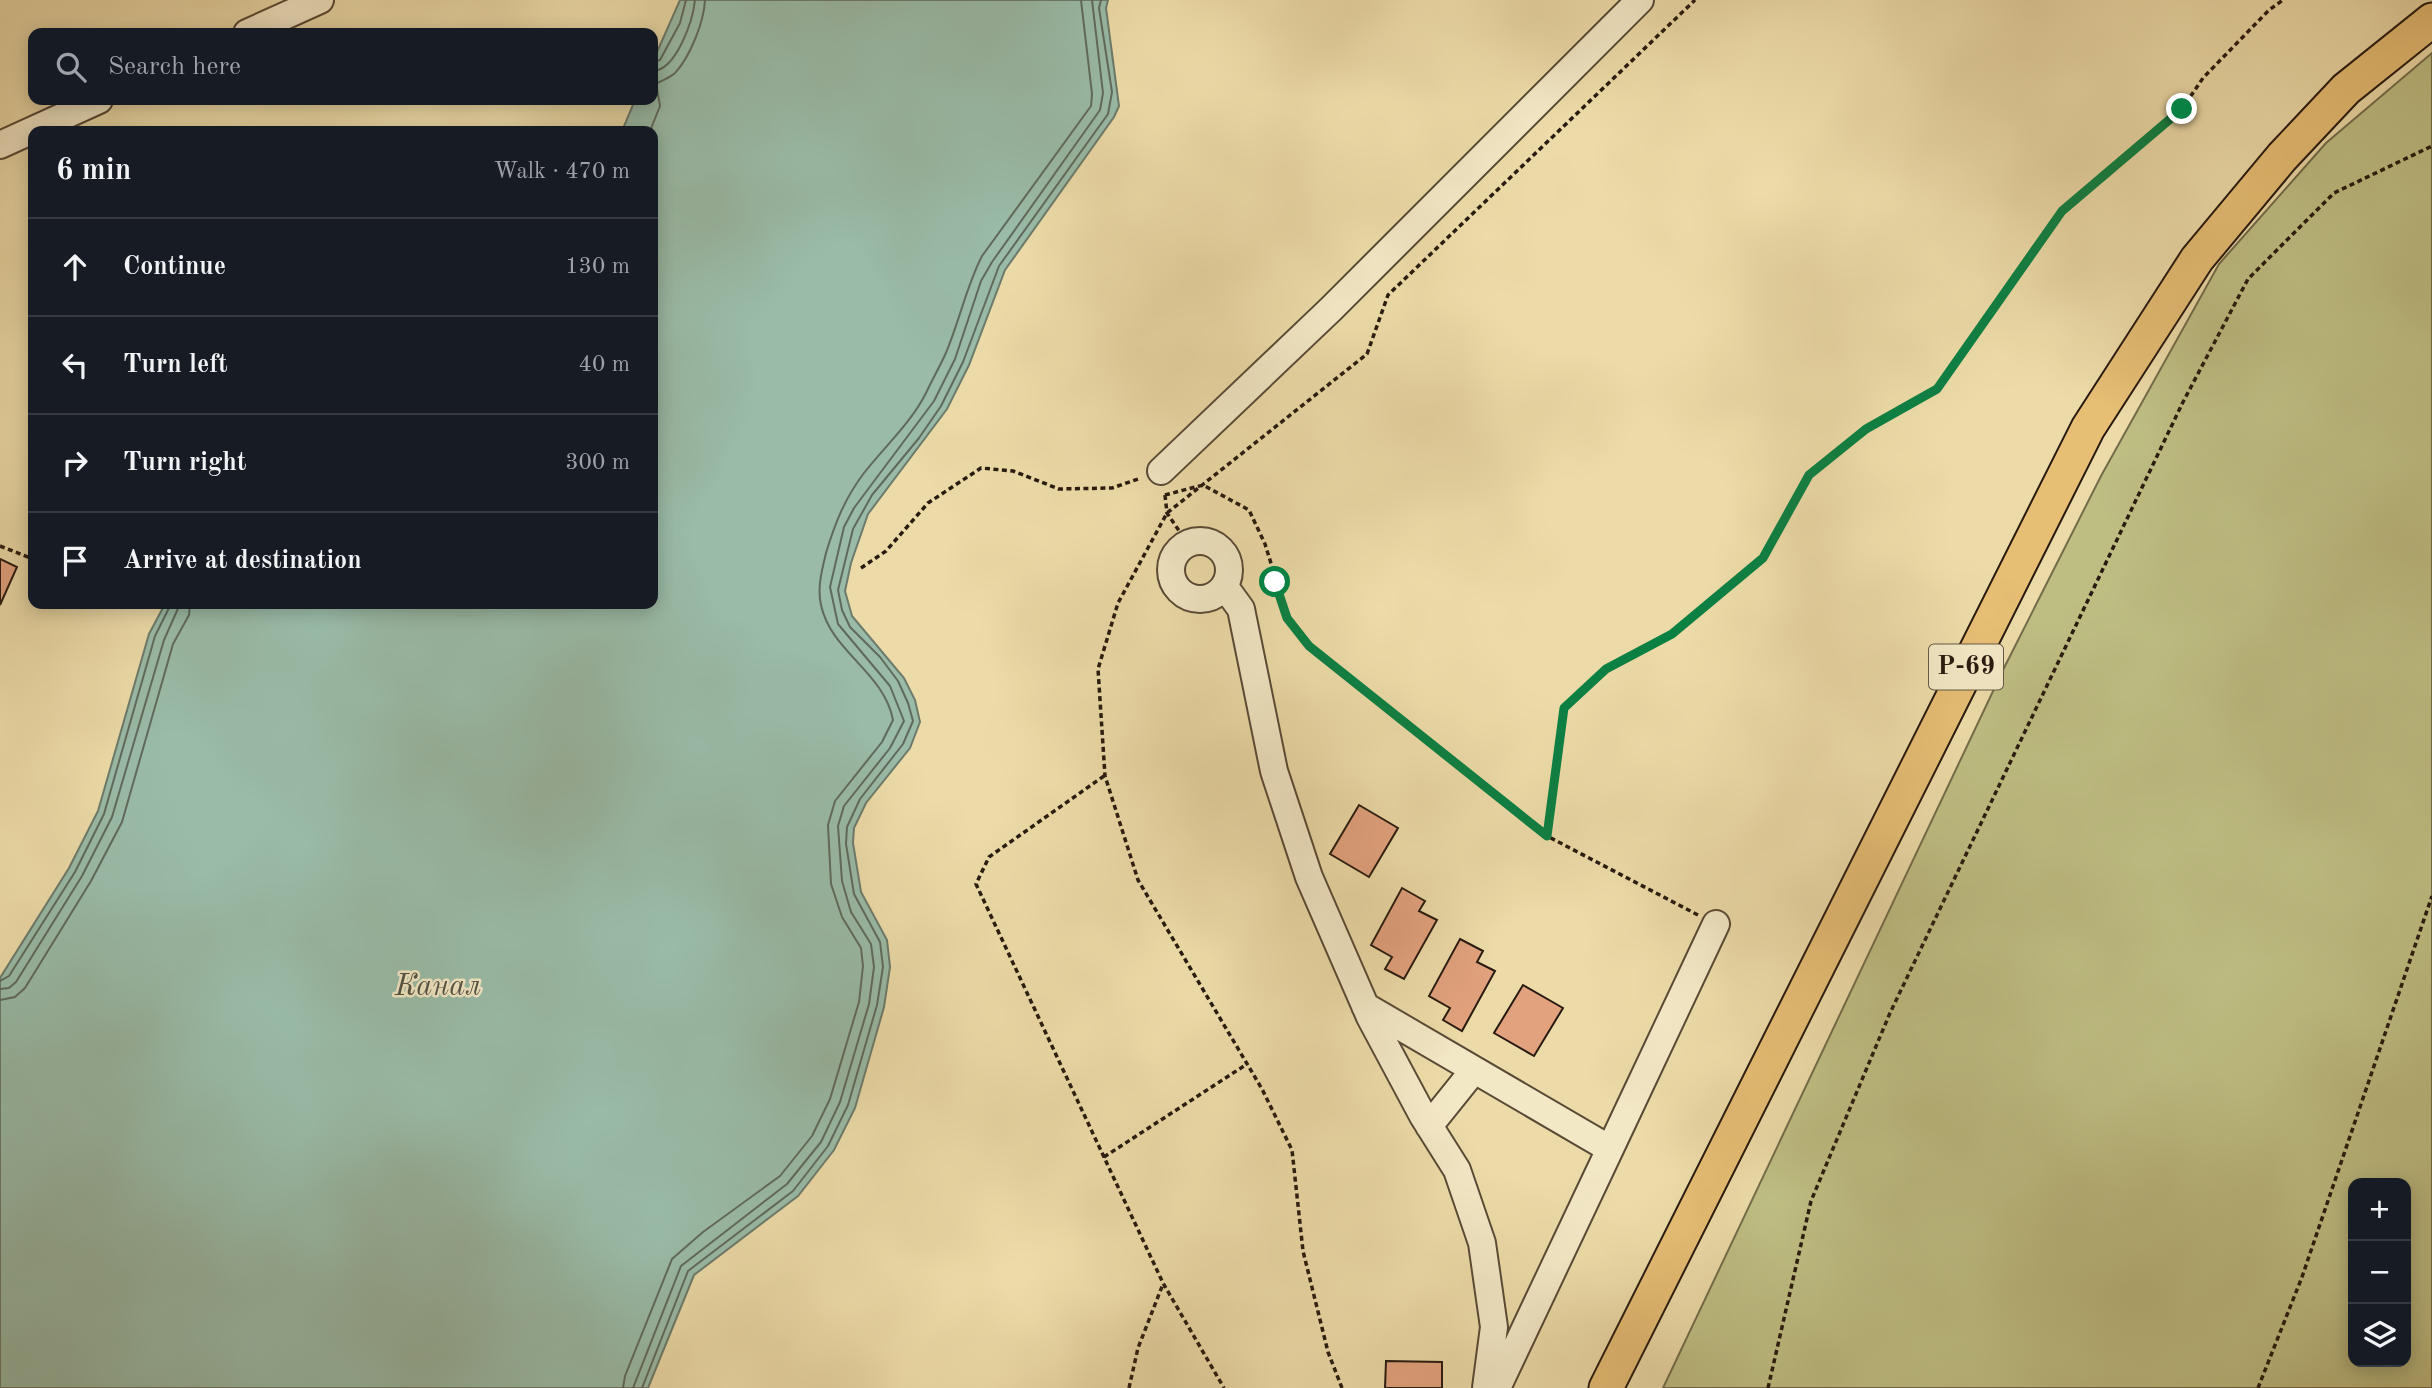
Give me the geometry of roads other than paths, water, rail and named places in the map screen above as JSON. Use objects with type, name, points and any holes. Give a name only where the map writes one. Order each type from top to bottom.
[{"type":"main road","name":"Р-69","points":[[1606,1388],[2088,428],[2197,259],[2282,157],[2346,89],[2432,20]]},
{"type":"street","points":[[258,28],[320,0]]},
{"type":"street","points":[[1163,483],[1340,299],[1640,0]]},
{"type":"street","points":[[42,126],[88,105]]},
{"type":"street","points":[[0,145],[28,132]]},
{"type":"street","points":[[1206,542],[1222,551],[1229,568],[1224,587],[1209,598],[1199,600],[1181,593],[1175,586],[1171,566],[1174,557],[1188,544],[1206,542]]},
{"type":"street","points":[[1224,587],[1241,608],[1274,771],[1309,877],[1365,1006],[1429,1126],[1457,1170],[1482,1243],[1494,1327],[1486,1388]]},
{"type":"street","points":[[1497,1388],[1716,925]]},
{"type":"street","points":[[1365,1006],[1609,1149]]},
{"type":"street","points":[[1429,1126],[1474,1070]]},
{"type":"water","name":"Канал","points":[[680,0],[1108,0],[1106,8],[1119,106],[1114,117],[1005,270],[969,365],[947,409],[868,514],[851,563],[845,591],[852,616],[904,678],[915,700],[920,722],[910,748],[866,803],[854,828],[853,843],[861,892],[887,940],[890,967],[884,1007],[855,1108],[834,1150],[798,1196],[694,1275],[648,1388],[0,1388],[0,978],[69,868],[98,811],[149,634],[162,609],[658,609],[658,126],[624,126],[633,105],[658,105],[658,50]]}]
